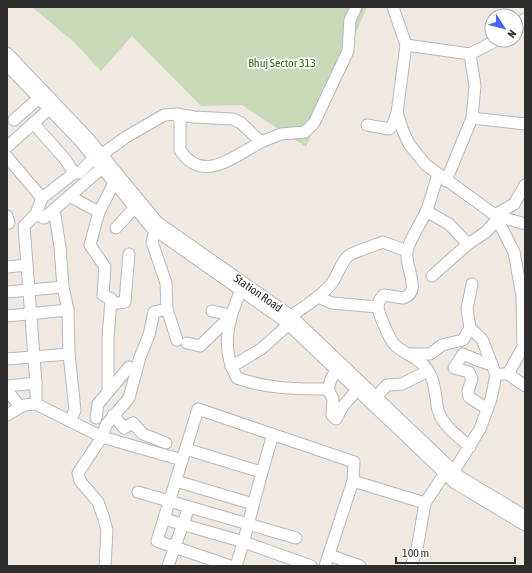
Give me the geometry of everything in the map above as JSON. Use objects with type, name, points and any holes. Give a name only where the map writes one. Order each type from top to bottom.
[{"type":"street","points":[[177,114],[180,121],[180,150],[190,162],[200,167],[212,168],[261,142],[281,134],[305,132],[314,123],[348,51],[350,20],[356,7]]},
{"type":"street","points":[[367,125],[389,129],[398,113],[406,45],[393,7]]},
{"type":"street","points":[[406,45],[470,54],[484,47]]},
{"type":"street","name":"Station Road","points":[[7,53],[157,222],[290,320],[376,397],[450,472],[455,483],[525,525]]},
{"type":"street","points":[[470,54],[475,86],[472,118],[407,251],[406,263],[413,285],[411,293],[403,298],[384,295],[380,298],[378,307],[391,341],[396,346],[410,354],[428,371],[430,374],[438,412],[454,433],[470,447]]},
{"type":"street","name":"Station Road","points":[[7,65],[97,156],[102,168],[155,230],[241,290],[290,320],[336,370],[357,390],[450,472],[525,516]]},
{"type":"street","points":[[14,120],[39,98]]},
{"type":"street","points":[[7,147],[49,109]]},
{"type":"street","points":[[398,113],[403,131],[409,144],[426,165],[496,218],[525,224]]},
{"type":"street","points":[[36,404],[36,383],[24,226],[36,214],[42,198],[74,173],[79,173],[97,156],[164,115],[177,114],[194,117],[232,119],[241,123],[261,142]]},
{"type":"street","points":[[472,118],[525,124]]},
{"type":"street","points":[[33,124],[65,159],[74,173]]},
{"type":"street","points":[[7,157],[42,198]]},
{"type":"street","points":[[36,214],[44,218],[102,168]]},
{"type":"street","points":[[108,392],[108,338],[111,299],[103,296],[105,267],[90,245],[99,212],[114,183]]},
{"type":"street","points":[[432,276],[468,244],[486,232],[496,218],[514,204],[525,185]]},
{"type":"street","points":[[69,196],[99,212]]},
{"type":"street","points":[[116,228],[135,208]]},
{"type":"street","points":[[54,209],[60,247],[63,287],[68,310],[69,354],[75,410],[70,421]]},
{"type":"street","points":[[426,211],[449,224],[468,244]]},
{"type":"street","points":[[496,218],[514,252],[522,296],[523,351],[508,374]]},
{"type":"street","points":[[155,230],[152,242],[166,284],[167,309],[182,341],[200,346],[230,316]]},
{"type":"street","points":[[231,367],[261,349],[290,320],[318,297],[332,282],[351,253],[371,248],[382,242],[407,251]]},
{"type":"street","points":[[514,252],[525,258]]},
{"type":"street","points":[[111,304],[125,302],[129,254]]},
{"type":"street","points":[[7,267],[27,264]]},
{"type":"street","points":[[411,566],[417,549],[425,503],[470,447],[480,430],[487,409],[494,370],[482,339],[470,328],[467,309],[472,284]]},
{"type":"street","points":[[7,292],[63,287]]},
{"type":"street","points":[[241,290],[230,316],[227,334],[231,367],[237,378],[258,385],[287,389],[328,389]]},
{"type":"street","points":[[318,297],[332,303],[378,307]]},
{"type":"street","points":[[105,566],[107,530],[103,516],[98,502],[78,477],[81,467],[102,437],[106,425],[129,398],[136,370],[149,335],[154,312],[167,309]]},
{"type":"street","points":[[7,316],[68,310]]},
{"type":"street","points":[[212,311],[230,316]]},
{"type":"street","points":[[410,354],[430,354],[442,345],[463,340],[470,328]]},
{"type":"street","points":[[7,359],[69,354]]},
{"type":"street","points":[[487,409],[469,397],[468,392],[472,379],[468,372],[454,368],[463,354],[494,370],[508,374],[525,386]]},
{"type":"street","points":[[96,418],[98,404],[108,392],[129,367],[136,370]]},
{"type":"street","points":[[336,370],[328,389],[333,399],[332,415],[336,418],[343,406],[357,390]]},
{"type":"street","points":[[376,397],[387,385],[402,384],[428,371]]},
{"type":"street","points":[[7,386],[36,383]]},
{"type":"street","points":[[7,390],[20,407]]},
{"type":"street","points":[[7,415],[20,407],[36,404],[102,437],[182,460]]},
{"type":"street","points":[[230,566],[157,541],[198,409],[354,462],[353,481],[325,566]]},
{"type":"street","points":[[113,415],[124,428],[133,423],[142,434],[166,443]]},
{"type":"street","points":[[236,566],[244,542],[261,472],[273,435]]},
{"type":"street","points":[[186,448],[261,472]]},
{"type":"street","points":[[176,481],[253,504]]},
{"type":"street","points":[[353,481],[425,503]]},
{"type":"street","points":[[138,492],[296,538]]},
{"type":"street","points":[[168,566],[189,507]]},
{"type":"street","points":[[164,519],[244,542],[309,566]]},
{"type":"street","points":[[329,555],[360,566]]},
{"type":"green space","name":"Bhuj Sector 313","points":[[32,7],[367,7],[306,147],[242,105],[201,106],[132,36],[101,71],[74,42]]}]
